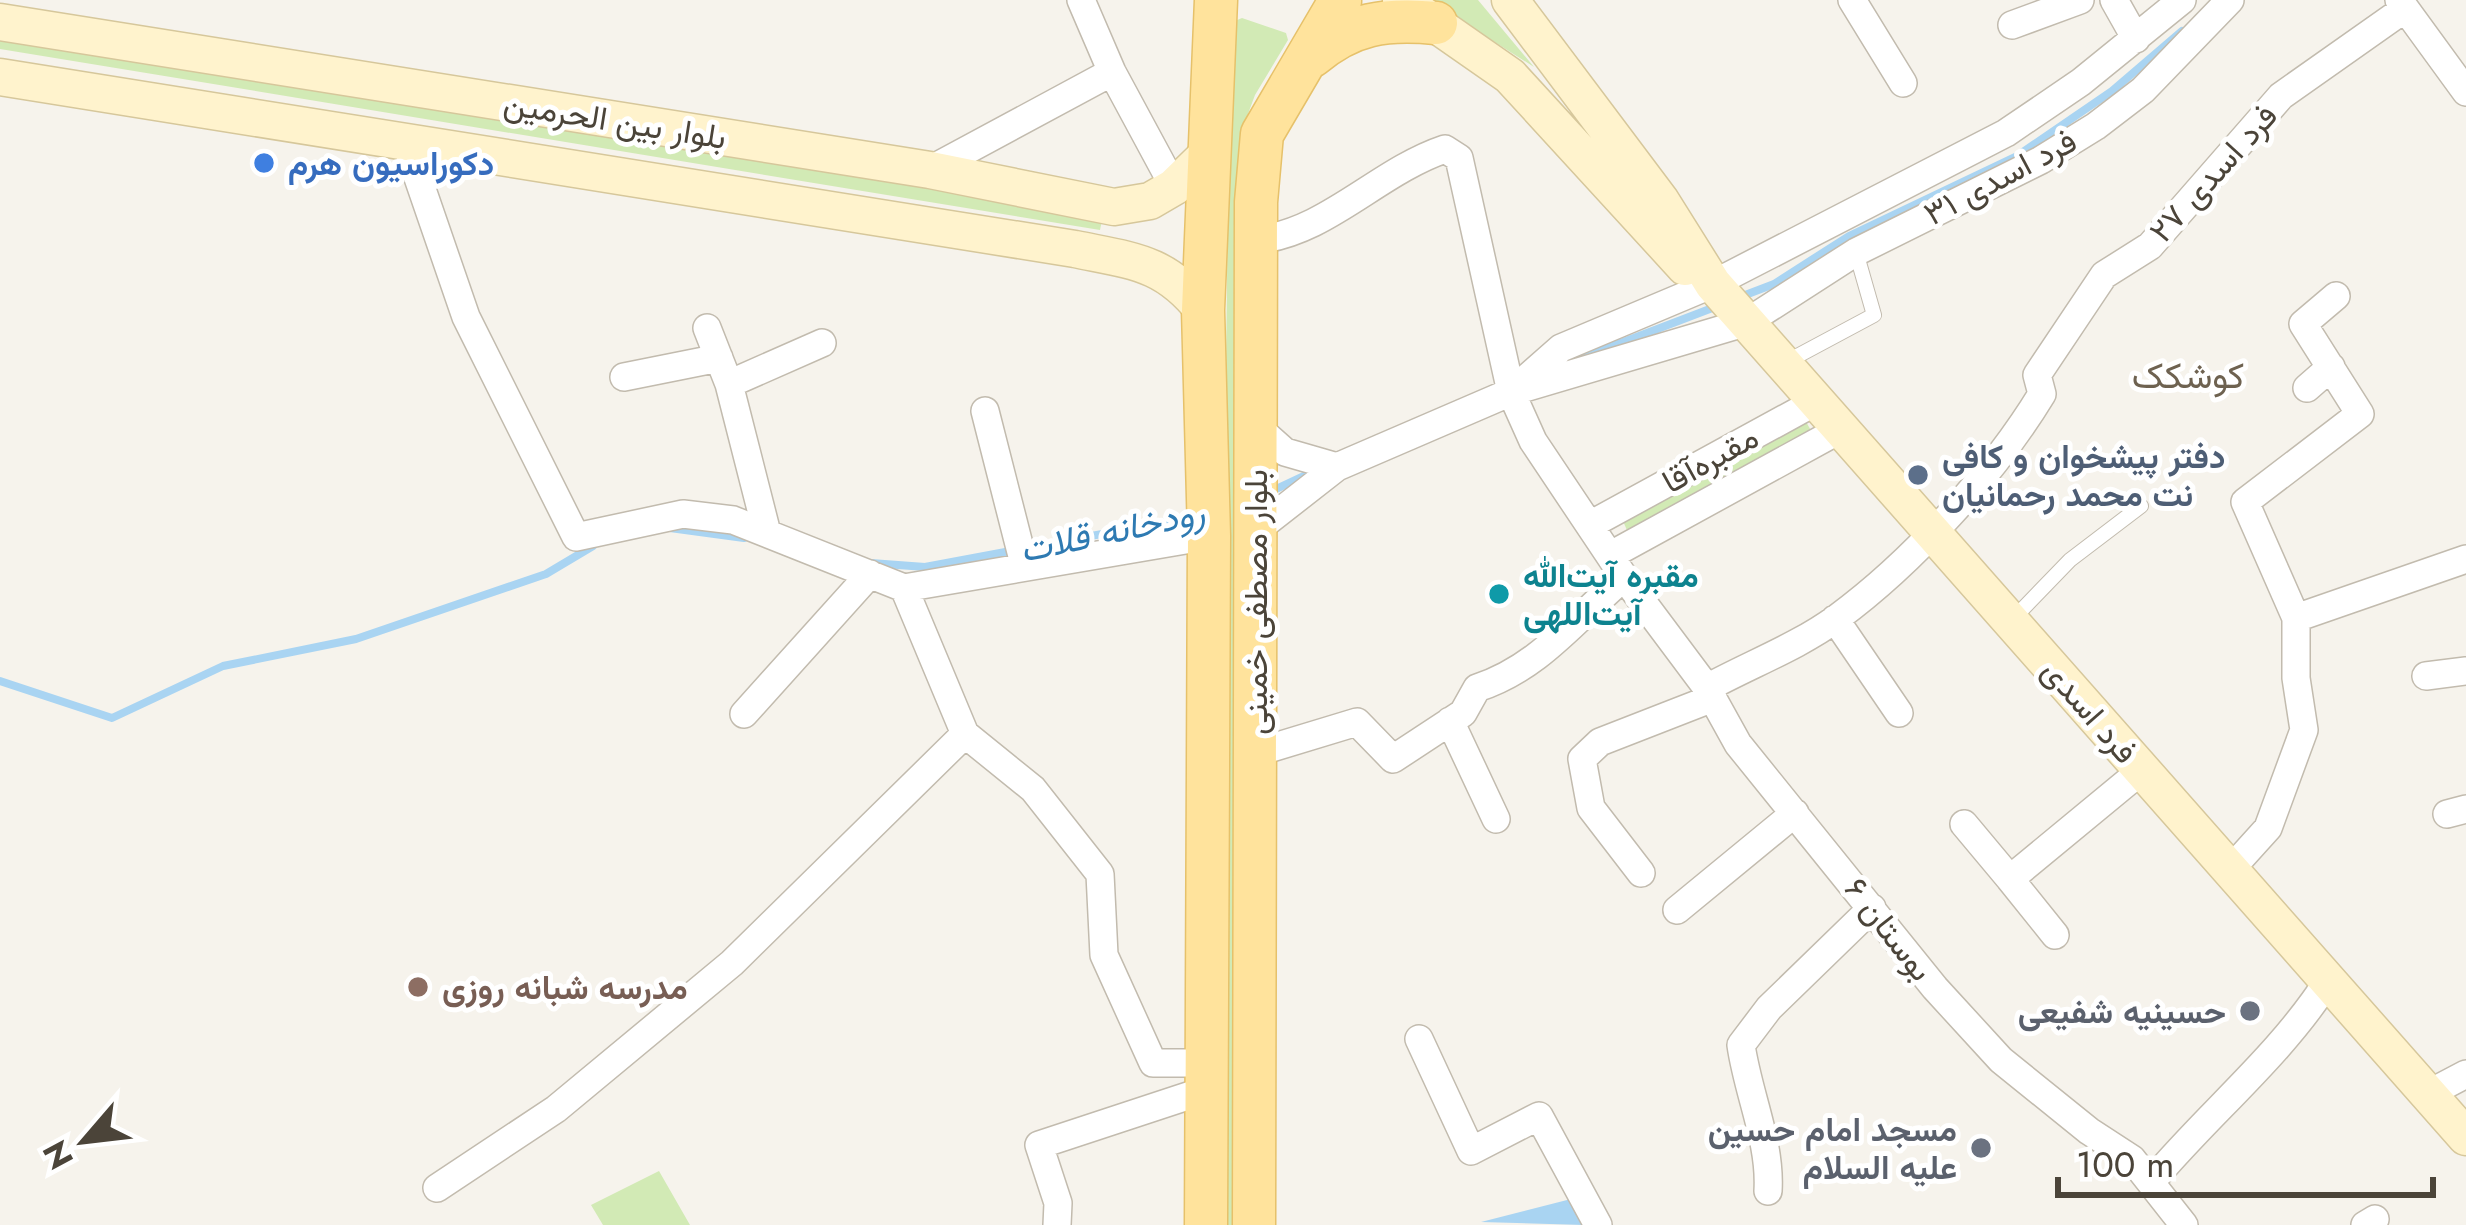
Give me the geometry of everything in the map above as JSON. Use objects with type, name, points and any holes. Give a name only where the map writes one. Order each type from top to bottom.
[{"type":"main road","name":"بلوار مصطفی خمینی","points":[[1205,1225],[1209,535],[1203,310],[1216,0]]},
{"type":"main road","points":[[1316,0],[1342,1]]},
{"type":"main road","name":"فرد اسدی","points":[[1510,0],[1661,201],[1714,284],[1783,363],[1822,418],[1934,533],[2466,1137]]},
{"type":"main road","name":"بلوار مصطفی خمینی","points":[[1254,1225],[1256,240],[1262,134],[1342,1]]},
{"type":"main road","points":[[1302,64],[1335,36],[1419,12]]},
{"type":"main road","name":"فرد اسدی","points":[[1419,12],[1510,76],[1677,262],[1714,284]]},
{"type":"main road","name":"بلوار بین الحرمین","points":[[0,22],[930,170],[1114,207],[1150,201],[1174,187],[1211,151]]},
{"type":"main road","name":"بلوار بین الحرمین","points":[[0,77],[1110,256],[1180,280],[1203,310]]},
{"type":"main road","points":[[1110,256],[1114,207]]},
{"type":"street","points":[[1081,0],[1112,72],[1174,187]]},
{"type":"street","points":[[1852,0],[1903,82]]},
{"type":"street","points":[[2012,25],[2080,0]]},
{"type":"street","points":[[2114,0],[2136,39]]},
{"type":"street","name":"فرد اسدی ۳۱","points":[[1511,392],[1561,348],[1714,284],[2006,134],[2182,0]]},
{"type":"street","name":"فرد اسدی ۳۱","points":[[1511,392],[1747,322],[1856,252],[2041,160],[2096,126],[2143,90],[2230,0]]},
{"type":"street","points":[[2401,5],[2466,92]]},
{"type":"street","name":"فرد اسدی ۲۷","points":[[1641,874],[1591,808],[1582,759],[1600,742],[1710,693],[1835,620],[1934,533],[2024,422],[2042,394],[2037,375],[2104,275],[2162,234],[2236,142],[2281,96],[2401,5]]},
{"type":"street","points":[[930,170],[1112,72]]},
{"type":"street","points":[[404,140],[466,316],[576,537],[683,514],[733,520],[904,588],[1209,535]]},
{"type":"street","points":[[1256,240],[1290,236],[1378,178],[1445,149],[1459,158],[1511,392],[1533,441],[1601,519],[1626,567]]},
{"type":"street","points":[[2230,870],[2268,829],[2305,730],[2296,678],[2296,618],[2245,502],[2360,414],[2302,324],[2336,296]]},
{"type":"street","points":[[707,328],[724,371],[767,532]]},
{"type":"street","points":[[624,377],[724,371],[822,343]]},
{"type":"street","points":[[2307,388],[2331,367]]},
{"type":"street","points":[[1255,531],[1337,466],[1511,392]]},
{"type":"street","points":[[985,411],[1024,565]]},
{"type":"street","name":"مقبره‌آقا","points":[[1601,519],[1822,418]]},
{"type":"street","name":"مقبره‌آقا","points":[[1255,753],[1357,722],[1393,759],[1463,713],[1477,688],[1506,679],[1545,655],[1626,567],[1822,418]]},
{"type":"street","points":[[1256,427],[1285,452],[1337,466]]},
{"type":"street","points":[[2296,618],[2466,559]]},
{"type":"street","name":"بوستان ۶","points":[[1626,567],[1710,693],[1738,744],[2001,1060],[2132,1159],[2184,1225]]},
{"type":"street","points":[[744,714],[870,574]]},
{"type":"street","points":[[904,588],[965,734],[1033,789],[1100,874],[1104,955],[1153,1063],[1206,1077]]},
{"type":"street","points":[[1835,620],[1899,713]]},
{"type":"street","points":[[2426,676],[2466,671]]},
{"type":"street","points":[[1450,722],[1496,819]]},
{"type":"street","points":[[437,1187],[556,1109],[732,963],[965,734]]},
{"type":"street","points":[[2010,879],[2142,770]]},
{"type":"street","points":[[1677,910],[1795,812]]},
{"type":"street","points":[[1964,824],[2055,935]]},
{"type":"street","points":[[1768,1191],[1770,1162],[1748,1094],[1741,1045],[1769,1008],[1873,908]]},
{"type":"street","points":[[2152,1181],[2221,1112],[2328,981]]},
{"type":"street","points":[[1419,1039],[1471,1150],[1539,1116],[1598,1225]]},
{"type":"street","points":[[2428,1094],[2466,1074]]},
{"type":"street","points":[[1057,1225],[1058,1203],[1039,1145],[1206,1077]]},
{"type":"lane","points":[[1783,363],[1874,314],[1856,252]]},
{"type":"lane","points":[[2011,621],[2070,560],[2141,506]]},
{"type":"green space","points":[[1429,0],[1478,0],[1534,67]]},
{"type":"green space","points":[[1242,18],[1286,33],[1288,40],[1255,95],[1242,130],[1233,1225],[1216,1225],[1230,23]]},
{"type":"green space","points":[[0,33],[1103,215],[1100,230],[0,49]]},
{"type":"green space","points":[[1805,420],[1813,434],[1629,535],[1623,521]]},
{"type":"green space","points":[[659,1171],[690,1225],[603,1225],[591,1205]]},
{"type":"water","points":[[1571,1199],[1584,1225],[1481,1222]]},
{"type":"waterway","name":"رودخانه قلات","points":[[1740,297],[1774,284],[1849,236],[2017,156],[2112,91],[2182,31]]},
{"type":"waterway","name":"رودخانه قلات","points":[[1584,357],[1715,307]]},
{"type":"waterway","name":"رودخانه قلات","points":[[1270,492],[1310,473]]},
{"type":"waterway","name":"رودخانه قلات","points":[[871,563],[925,567],[1193,517]]},
{"type":"waterway","name":"رودخانه قلات","points":[[670,528],[744,538]]},
{"type":"waterway","name":"رودخانه قلات","points":[[0,681],[112,718],[223,666],[356,639],[546,574],[593,546]]},
{"type":"place","name":"دکوراسیون هرم","points":[[264,163]]},
{"type":"place","name":"دفتر پیشخوان و کافی نت محمد رحمانیان","points":[[1918,475]]},
{"type":"place","name":"مقبره آیت‌الله آیت‌اللهی","points":[[1499,594]]},
{"type":"place","name":"مدرسه شبانه روزی","points":[[418,987]]},
{"type":"place","name":"حسینیه شفیعی","points":[[2250,1011]]},
{"type":"place","name":"مسجد امام حسین علیه السلام","points":[[1981,1148]]},
{"type":"district","name":"کوشکک","points":[[2188,375]]}]
